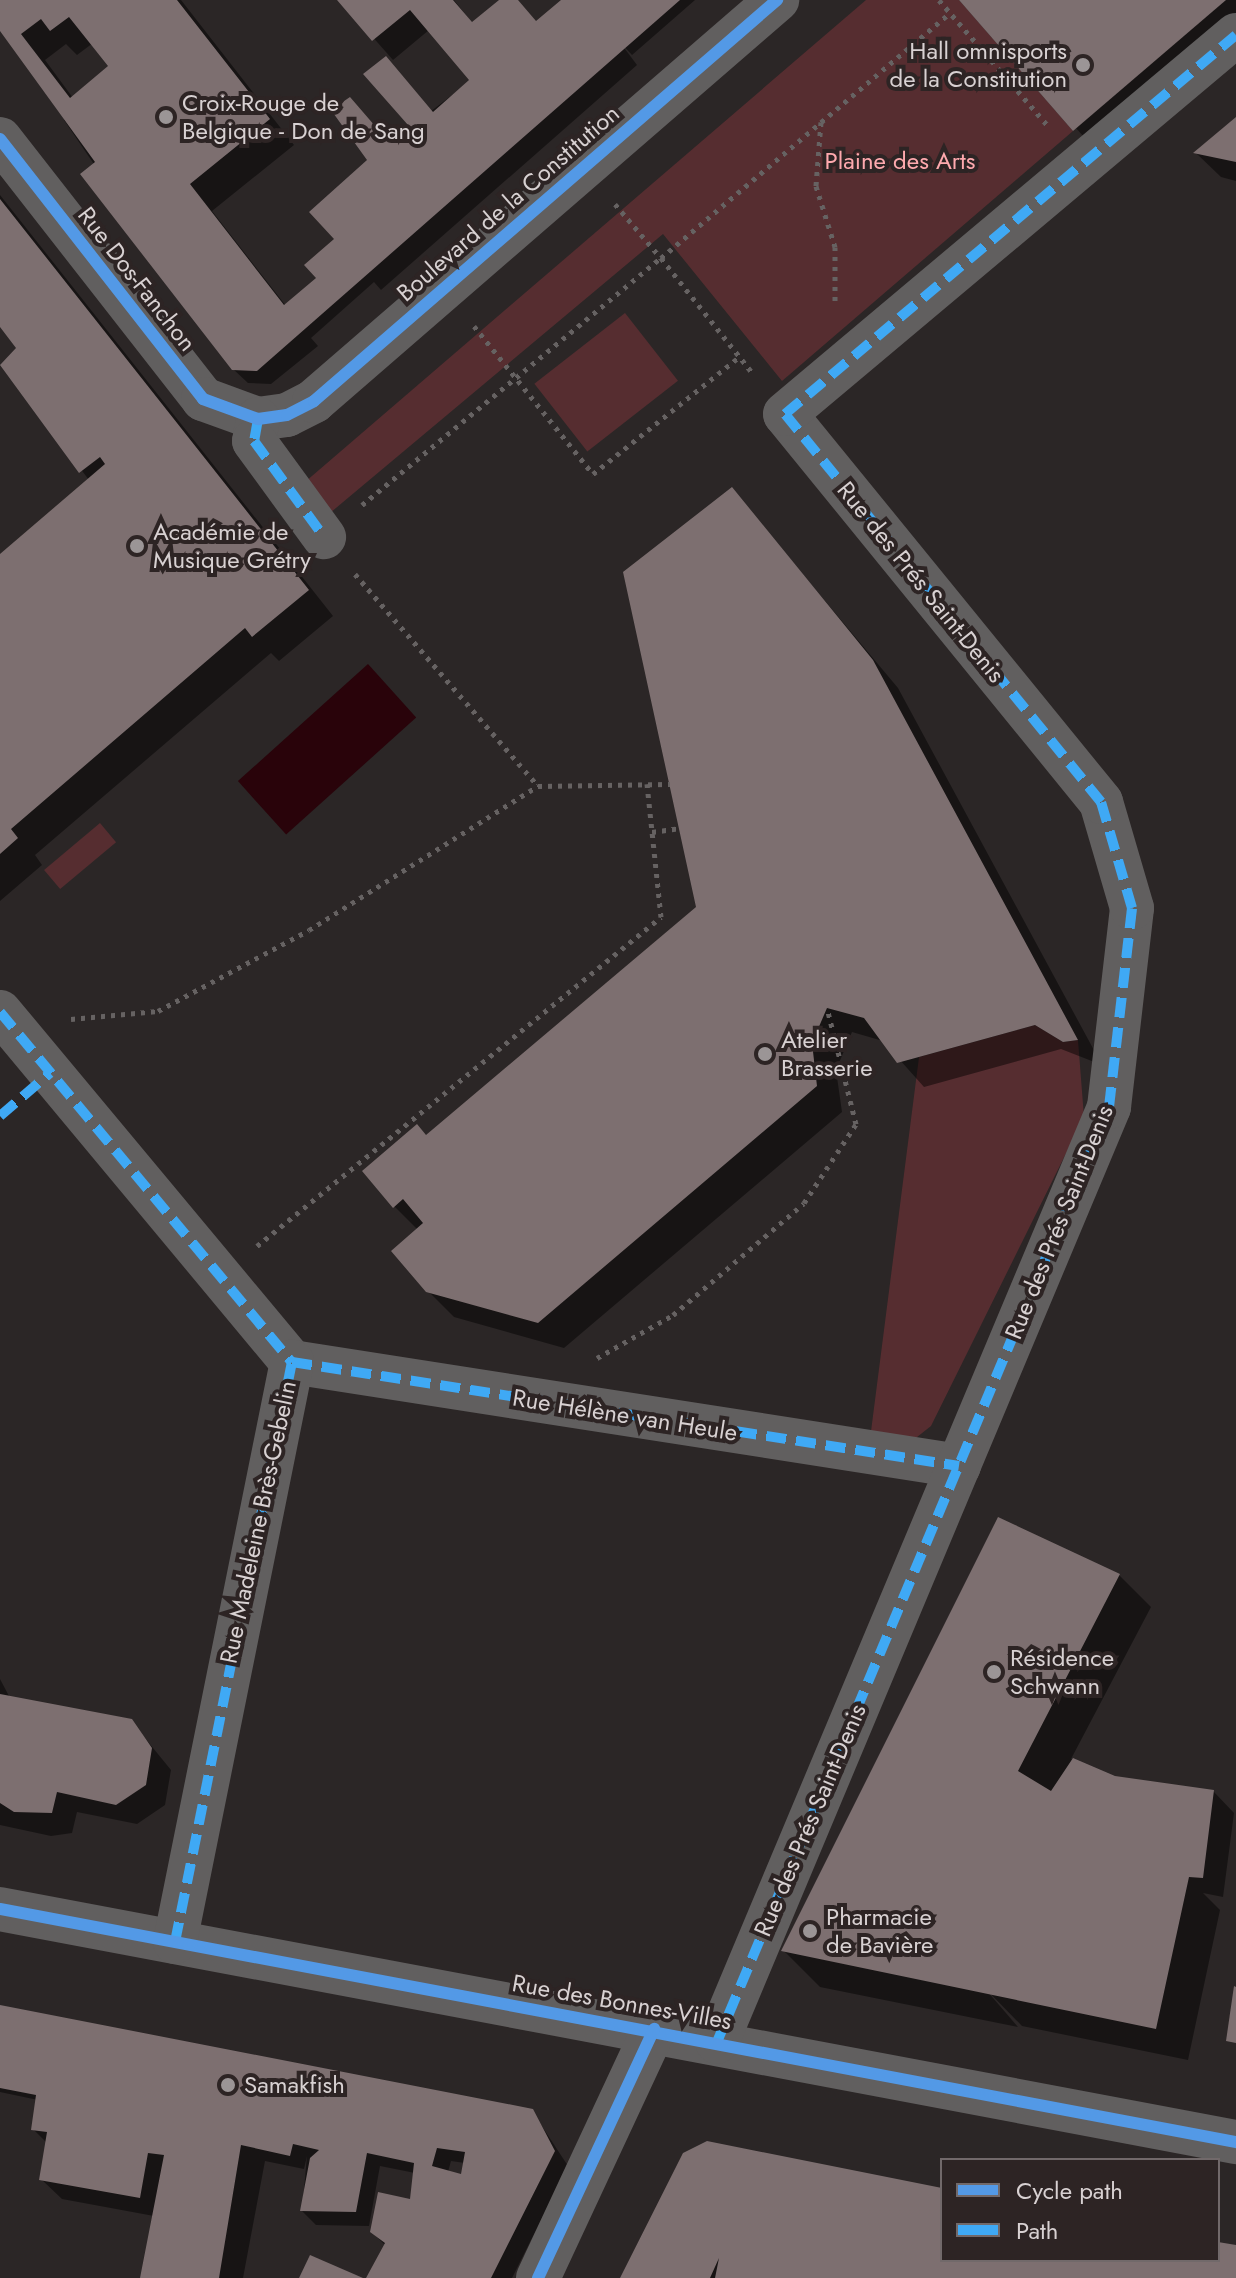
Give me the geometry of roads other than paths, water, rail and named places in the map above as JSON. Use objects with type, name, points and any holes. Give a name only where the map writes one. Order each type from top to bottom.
[{"type":"street","name":"Boulevard de la Constitution","points":[[258,419],[314,401],[777,0]]},
{"type":"street","name":"Rue des Prés Saint-Denis","points":[[717,2042],[1109,1107],[1132,908],[1101,802],[785,414],[1236,35]]},
{"type":"street","name":"Rue Dos-Fanchon","points":[[0,139],[203,399],[258,419]]},
{"type":"street","points":[[258,419],[254,441],[268,466],[324,537]]},
{"type":"street","name":"Rue Madeleine Brès-Gebelin","points":[[3,1023],[292,1362],[175,1942]]},
{"type":"street","name":"Rue Hélène van Heule","points":[[292,1362],[959,1466]]},
{"type":"street","name":"Rue des Bonnes-Villes","points":[[0,1909],[654,2029],[1236,2142]]},
{"type":"street","points":[[538,2278],[654,2029]]},
{"type":"place","name":"Hall omnisports de la Constitution","points":[[1083,65]]},
{"type":"place","name":"Croix-Rouge de Belgique - Don de Sang","points":[[166,117]]},
{"type":"place","name":"Académie de Musique Grétry","points":[[137,546]]},
{"type":"place","name":"Atelier Brasserie","points":[[765,1054]]},
{"type":"place","name":"Résidence Schwann","points":[[994,1672]]},
{"type":"place","name":"Pharmacie de Bavière","points":[[810,1931]]},
{"type":"place","name":"Samakfish","points":[[228,2085]]},
{"type":"park label","name":"Plaine des Arts","points":[[900,161]]}]
